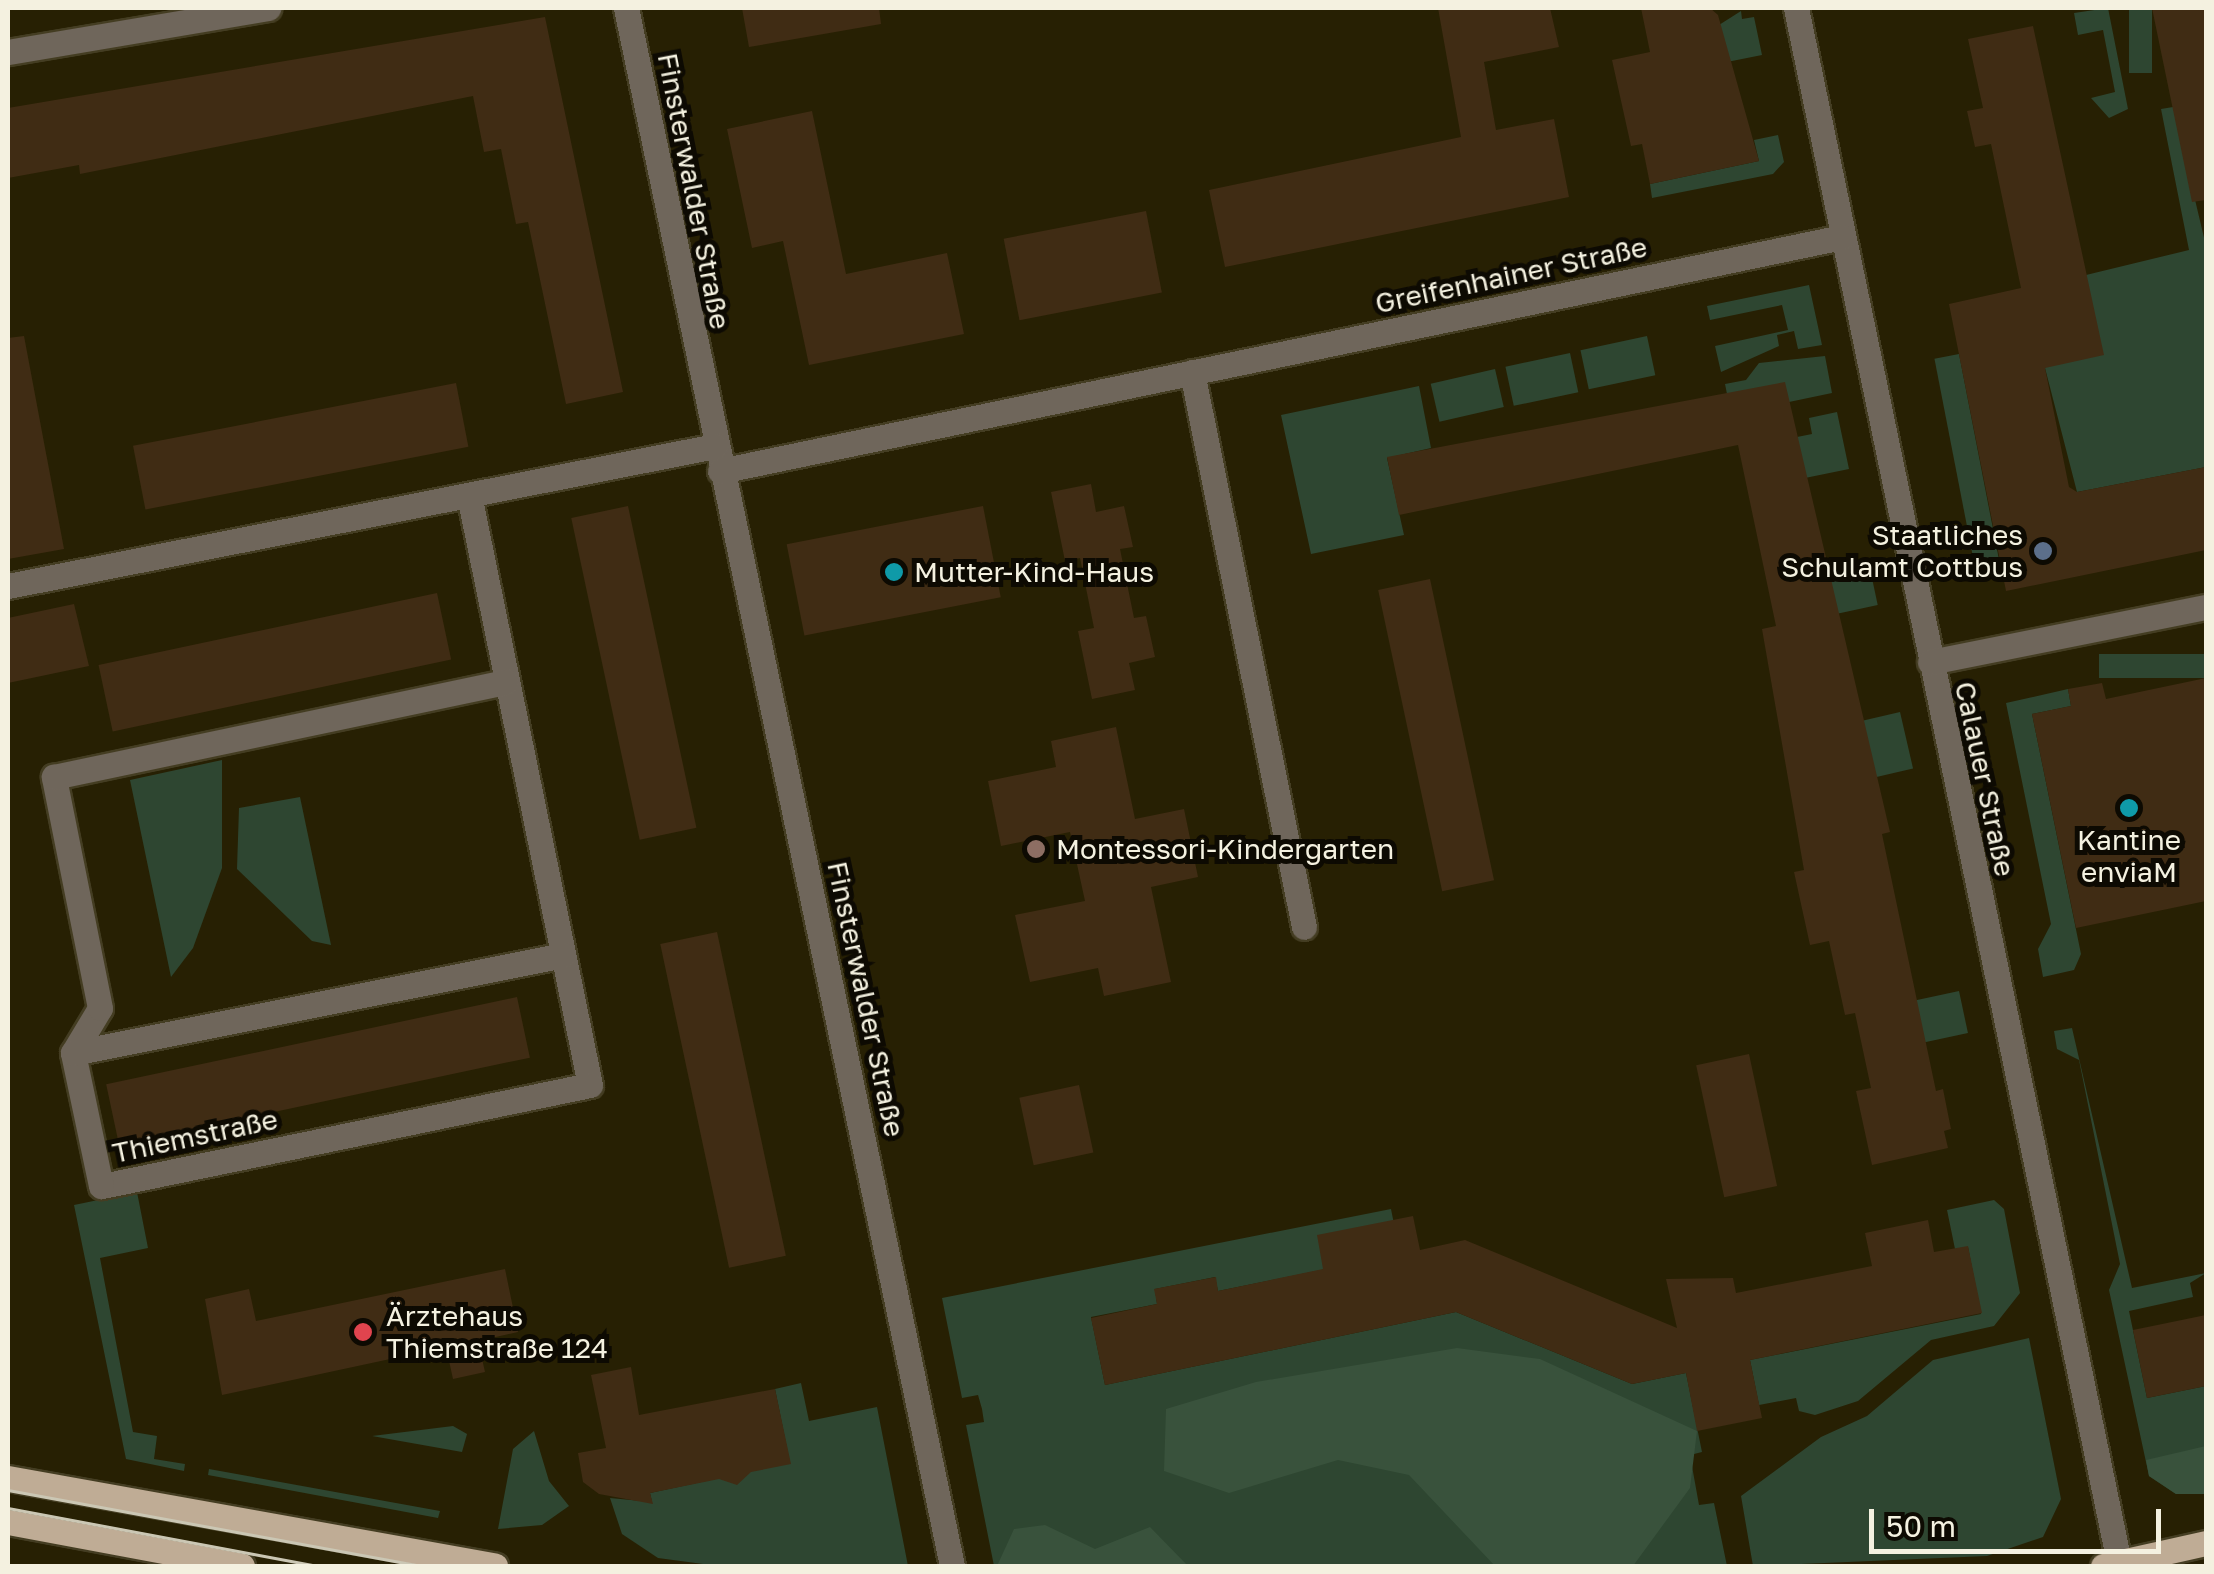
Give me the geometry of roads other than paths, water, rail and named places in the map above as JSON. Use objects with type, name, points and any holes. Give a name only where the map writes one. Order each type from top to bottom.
[{"type":"main road","points":[[8,1478],[495,1566]]},
{"type":"main road","points":[[8,1522],[242,1566]]},
{"type":"main road","points":[[2111,1564],[2206,1543]]},
{"type":"street","points":[[8,52],[268,8]]},
{"type":"street","name":"Finsterwalder Straße","points":[[626,8],[717,458],[952,1566]]},
{"type":"street","name":"Calauer Straße","points":[[1796,8],[2111,1564]]},
{"type":"street","name":"Greifenhainer Straße","points":[[717,458],[1192,372],[1842,237]]},
{"type":"street","points":[[1192,372],[1304,928]]},
{"type":"street","points":[[8,586],[469,495],[717,458]]},
{"type":"street","name":"Thiemstraße","points":[[73,1053],[100,1186],[590,1085],[469,495]]},
{"type":"street","points":[[1930,662],[2206,607]]},
{"type":"street","points":[[73,1053],[100,1008],[54,777],[506,682]]},
{"type":"street","points":[[73,1053],[563,956]]},
{"type":"tram line","points":[[8,1490],[424,1566]]},
{"type":"tram line","points":[[8,1508],[319,1566]]},
{"type":"place","name":"Staatliches Schulamt Cottbus","points":[[2043,551]]},
{"type":"place","name":"Mutter-Kind-Haus","points":[[894,572]]},
{"type":"place","name":"Kantine enviaM","points":[[2129,808]]},
{"type":"place","name":"Montessori-Kindergarten","points":[[1036,849]]},
{"type":"place","name":"Ärztehaus Thiemstraße 124","points":[[363,1332]]}]
